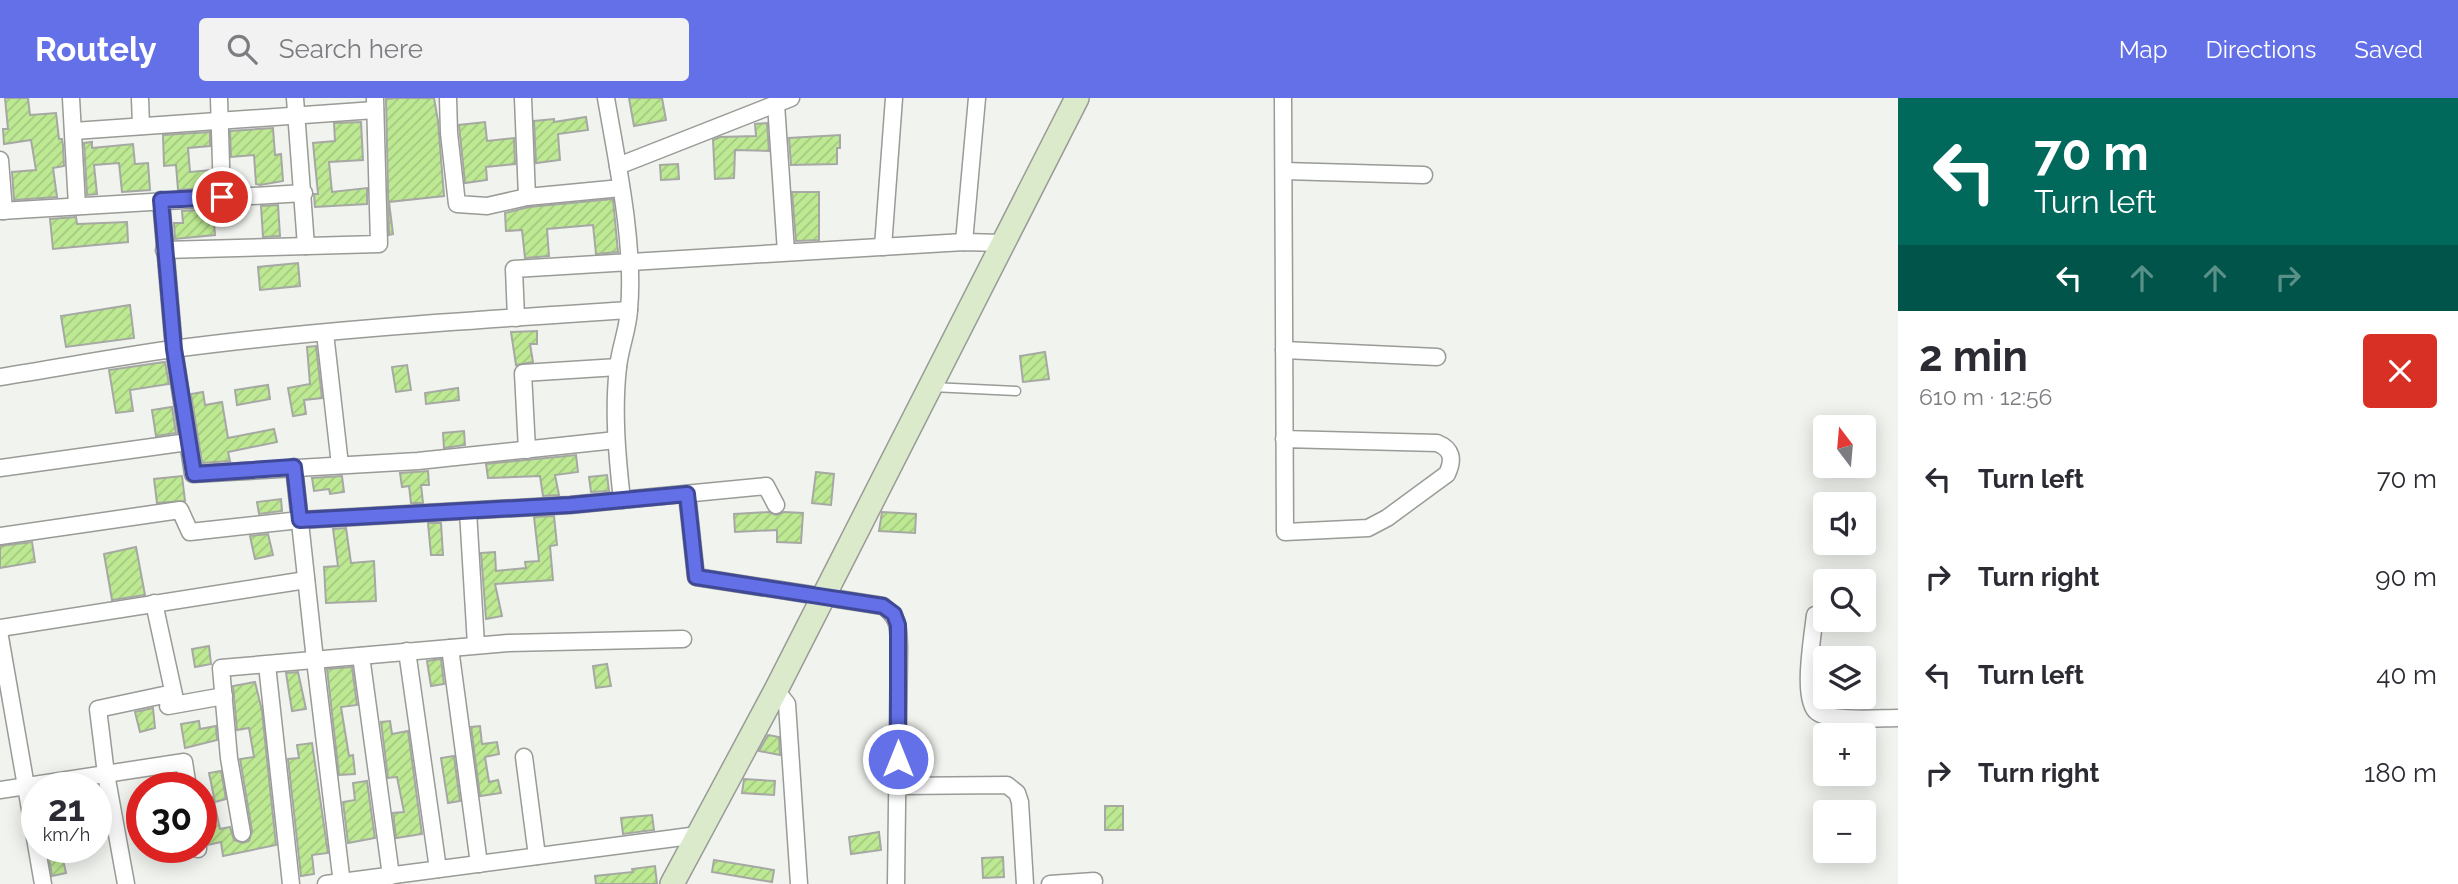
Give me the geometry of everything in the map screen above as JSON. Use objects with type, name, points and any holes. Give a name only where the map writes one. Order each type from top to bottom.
[{"type":"main road","points":[[672,884],[776,690],[1076,98]]},
{"type":"street","points":[[71,98],[77,206]]},
{"type":"street","points":[[140,98],[141,127]]},
{"type":"street","points":[[219,98],[222,197]]},
{"type":"street","points":[[295,98],[306,246]]},
{"type":"street","points":[[448,98],[457,204],[487,206],[527,197],[621,188]]},
{"type":"street","points":[[523,98],[527,197]]},
{"type":"street","points":[[606,98],[630,261],[629,310],[618,367],[616,440],[622,500]]},
{"type":"street","points":[[883,247],[894,98]]},
{"type":"street","points":[[964,242],[977,98]]},
{"type":"street","points":[[1283,98],[1284,171],[1284,439],[1285,533],[1368,528],[1387,518],[1447,474],[1452,463],[1451,454],[1446,447],[1437,443],[1284,439]]},
{"type":"street","points":[[618,166],[783,101],[786,252]]},
{"type":"street","points":[[74,131],[297,116],[375,104],[379,244],[164,250]]},
{"type":"street","points":[[0,160],[2,211],[304,193]]},
{"type":"street","points":[[1284,171],[1424,175]]},
{"type":"street","points":[[161,200],[174,349],[194,474],[418,461],[616,440]]},
{"type":"street","points":[[516,318],[514,269],[964,242],[1002,243]]},
{"type":"street","points":[[0,377],[174,349],[399,325],[629,310]]},
{"type":"street","points":[[325,333],[340,465]]},
{"type":"street","points":[[1284,350],[1437,357]]},
{"type":"street","points":[[527,450],[523,373],[618,367]]},
{"type":"street","points":[[0,468],[188,442]]},
{"type":"street","points":[[294,467],[337,883],[698,835]]},
{"type":"street","points":[[0,536],[180,510],[190,532],[300,520],[622,500],[766,486],[776,505]]},
{"type":"street","points":[[687,494],[696,577],[883,606],[894,614],[898,625],[896,884]]},
{"type":"street","points":[[468,511],[477,645]]},
{"type":"street","points":[[0,628],[306,580]]},
{"type":"street","points":[[154,603],[172,701]]},
{"type":"street","points":[[1814,632],[1809,685],[1810,702],[1817,712],[1830,717],[1898,718]]},
{"type":"street","points":[[0,637],[24,772]]},
{"type":"street","points":[[242,833],[229,758],[221,668],[508,643],[683,639]]},
{"type":"street","points":[[450,648],[479,864]]},
{"type":"street","points":[[407,652],[438,869]]},
{"type":"street","points":[[361,656],[391,876]]},
{"type":"street","points":[[267,664],[291,884]]},
{"type":"street","points":[[776,690],[787,704],[799,884]]},
{"type":"street","points":[[106,772],[98,709],[224,696]]},
{"type":"street","points":[[524,757],[537,856]]},
{"type":"street","points":[[112,773],[184,762],[186,772]]},
{"type":"street","points":[[898,786],[1007,785],[1017,793],[1020,802],[1025,884]]},
{"type":"street","points":[[0,790],[21,786]]},
{"type":"street","points":[[112,807],[126,884]]},
{"type":"street","points":[[39,863],[43,884]]},
{"type":"street","points":[[1050,884],[1094,881]]},
{"type":"lane","points":[[929,387],[1016,391]]},
{"type":"building","points":[[5,98],[28,98],[30,115],[56,113],[59,139],[62,139],[63,145],[64,166],[53,168],[57,197],[14,200],[12,172],[36,170],[31,140],[4,144],[3,129],[8,129]]},
{"type":"building","points":[[434,98],[444,196],[389,202],[393,234],[389,235],[386,99]]},
{"type":"building","points":[[629,98],[662,98],[666,120],[634,126]]},
{"type":"building","points":[[586,117],[588,130],[558,134],[560,160],[536,163],[534,121],[554,119],[554,122]]},
{"type":"building","points":[[361,122],[363,160],[329,162],[332,192],[367,188],[367,204],[315,207],[314,194],[318,194],[313,143],[335,141],[334,123]]},
{"type":"building","points":[[485,122],[487,141],[514,138],[515,164],[486,167],[487,180],[465,183],[459,125]]},
{"type":"building","points":[[767,123],[769,151],[735,150],[734,178],[715,179],[713,140],[720,137],[756,136],[755,124]]},
{"type":"building","points":[[273,128],[275,155],[281,154],[283,181],[256,184],[254,155],[231,157],[230,131]]},
{"type":"building","points":[[210,132],[210,146],[188,148],[190,172],[211,170],[211,188],[178,190],[176,165],[164,166],[163,135]]},
{"type":"building","points":[[840,135],[837,164],[791,165],[789,138]]},
{"type":"building","points":[[92,142],[92,148],[133,144],[135,164],[148,163],[150,190],[122,192],[119,163],[94,165],[97,194],[87,195],[84,143]]},
{"type":"building","points":[[678,164],[679,179],[661,180],[660,165]]},
{"type":"building","points":[[792,192],[819,192],[819,240],[796,241]]},
{"type":"building","points":[[613,199],[618,252],[596,254],[593,225],[547,229],[549,256],[525,258],[522,230],[506,231],[505,213],[529,207]]},
{"type":"building","points":[[278,205],[280,236],[263,237],[261,206]]},
{"type":"building","points":[[213,209],[215,235],[175,239],[174,223],[183,223],[182,211]]},
{"type":"building","points":[[76,217],[77,224],[127,222],[128,242],[53,249],[50,219]]},
{"type":"building","points":[[298,263],[300,286],[260,290],[258,267]]},
{"type":"building","points":[[130,305],[134,338],[66,347],[61,316]]},
{"type":"building","points":[[537,331],[537,344],[530,344],[533,362],[516,365],[511,332]]},
{"type":"building","points":[[316,346],[322,398],[304,400],[306,414],[293,416],[288,388],[310,384],[307,347]]},
{"type":"building","points":[[1045,352],[1049,379],[1023,382],[1020,356]]},
{"type":"building","points":[[165,362],[169,384],[130,390],[133,411],[116,413],[109,370]]},
{"type":"building","points":[[407,365],[411,390],[396,392],[392,367]]},
{"type":"building","points":[[268,385],[270,399],[237,405],[235,390]]},
{"type":"building","points":[[458,388],[459,400],[426,404],[425,393]]},
{"type":"building","points":[[203,392],[205,405],[222,402],[228,438],[274,429],[277,442],[228,452],[230,461],[202,463],[191,394]]},
{"type":"building","points":[[172,407],[176,433],[156,436],[152,410]]},
{"type":"building","points":[[464,431],[465,445],[444,448],[443,433]]},
{"type":"building","points":[[576,455],[578,472],[555,475],[559,495],[543,496],[540,476],[488,478],[486,464]]},
{"type":"building","points":[[428,471],[429,485],[421,485],[423,503],[411,503],[409,486],[402,487],[400,473]]},
{"type":"building","points":[[816,472],[834,474],[831,505],[812,503]]},
{"type":"building","points":[[607,475],[609,491],[591,492],[589,477]]},
{"type":"building","points":[[182,476],[185,501],[157,503],[154,479]]},
{"type":"building","points":[[342,476],[344,492],[330,494],[329,489],[314,491],[312,478]]},
{"type":"building","points":[[281,499],[282,511],[259,514],[257,502]]},
{"type":"building","points":[[769,512],[776,515],[784,512],[803,513],[801,543],[777,542],[777,530],[735,532],[734,514]]},
{"type":"building","points":[[882,512],[916,514],[915,533],[879,531]]},
{"type":"building","points":[[554,516],[557,545],[550,546],[553,580],[495,584],[502,616],[486,619],[481,553],[495,552],[496,571],[526,568],[525,562],[539,561],[534,517]]},
{"type":"building","points":[[428,523],[441,523],[443,555],[431,555]]},
{"type":"building","points":[[346,528],[351,563],[374,561],[376,601],[326,603],[324,567],[338,566],[333,529]]},
{"type":"building","points":[[268,534],[273,555],[255,559],[250,536]]},
{"type":"building","points":[[32,542],[35,562],[0,568],[0,546]]},
{"type":"building","points":[[136,547],[145,595],[112,600],[104,554]]},
{"type":"building","points":[[209,646],[211,664],[195,667],[192,649]]},
{"type":"building","points":[[441,659],[444,684],[431,686],[427,661]]},
{"type":"building","points":[[607,664],[611,686],[596,688],[593,666]]},
{"type":"building","points":[[352,667],[357,705],[341,707],[349,756],[353,755],[355,774],[339,775],[327,669]]},
{"type":"building","points":[[298,672],[306,709],[292,711],[286,673]]},
{"type":"building","points":[[255,682],[262,711],[276,845],[223,856],[221,842],[217,843],[217,815],[220,829],[230,827],[234,840],[243,843],[249,841],[252,831],[240,759],[254,757],[249,728],[237,730],[233,686]]},
{"type":"building","points":[[153,708],[155,728],[140,732],[135,712]]},
{"type":"building","points":[[199,721],[200,729],[216,726],[217,740],[185,748],[181,724]]},
{"type":"building","points":[[390,721],[392,734],[408,731],[422,834],[396,838],[393,813],[404,812],[397,777],[388,778],[381,722]]},
{"type":"building","points":[[480,726],[482,744],[497,742],[499,754],[485,757],[489,782],[498,780],[501,793],[480,796],[471,727]]},
{"type":"building","points":[[768,735],[779,737],[780,755],[759,751]]},
{"type":"building","points":[[312,743],[328,853],[312,855],[314,874],[301,876],[288,759],[299,758],[297,745]]},
{"type":"building","points":[[454,756],[460,801],[448,803],[441,758]]},
{"type":"building","points":[[221,771],[226,799],[217,801],[217,772]]},
{"type":"building","points":[[744,779],[775,781],[774,795],[742,793]]},
{"type":"building","points":[[367,781],[375,838],[348,843],[343,802],[355,800],[353,783]]},
{"type":"building","points":[[1105,806],[1123,806],[1123,830],[1105,830]]},
{"type":"building","points":[[652,815],[654,830],[623,834],[621,818]]},
{"type":"building","points":[[879,832],[881,850],[851,854],[849,837]]},
{"type":"building","points":[[1003,857],[1004,877],[983,878],[982,858]]},
{"type":"building","points":[[714,860],[774,870],[772,882],[712,872]]},
{"type":"building","points":[[50,863],[64,863],[66,873],[52,876]]},
{"type":"building","points":[[655,866],[657,884],[596,884],[595,876],[633,872],[632,869]]},
{"type":"route","points":[[222,197],[161,200],[174,349],[194,474],[294,467],[300,520],[570,505],[687,494],[696,577],[883,606],[894,614],[898,625],[898,759]]}]
